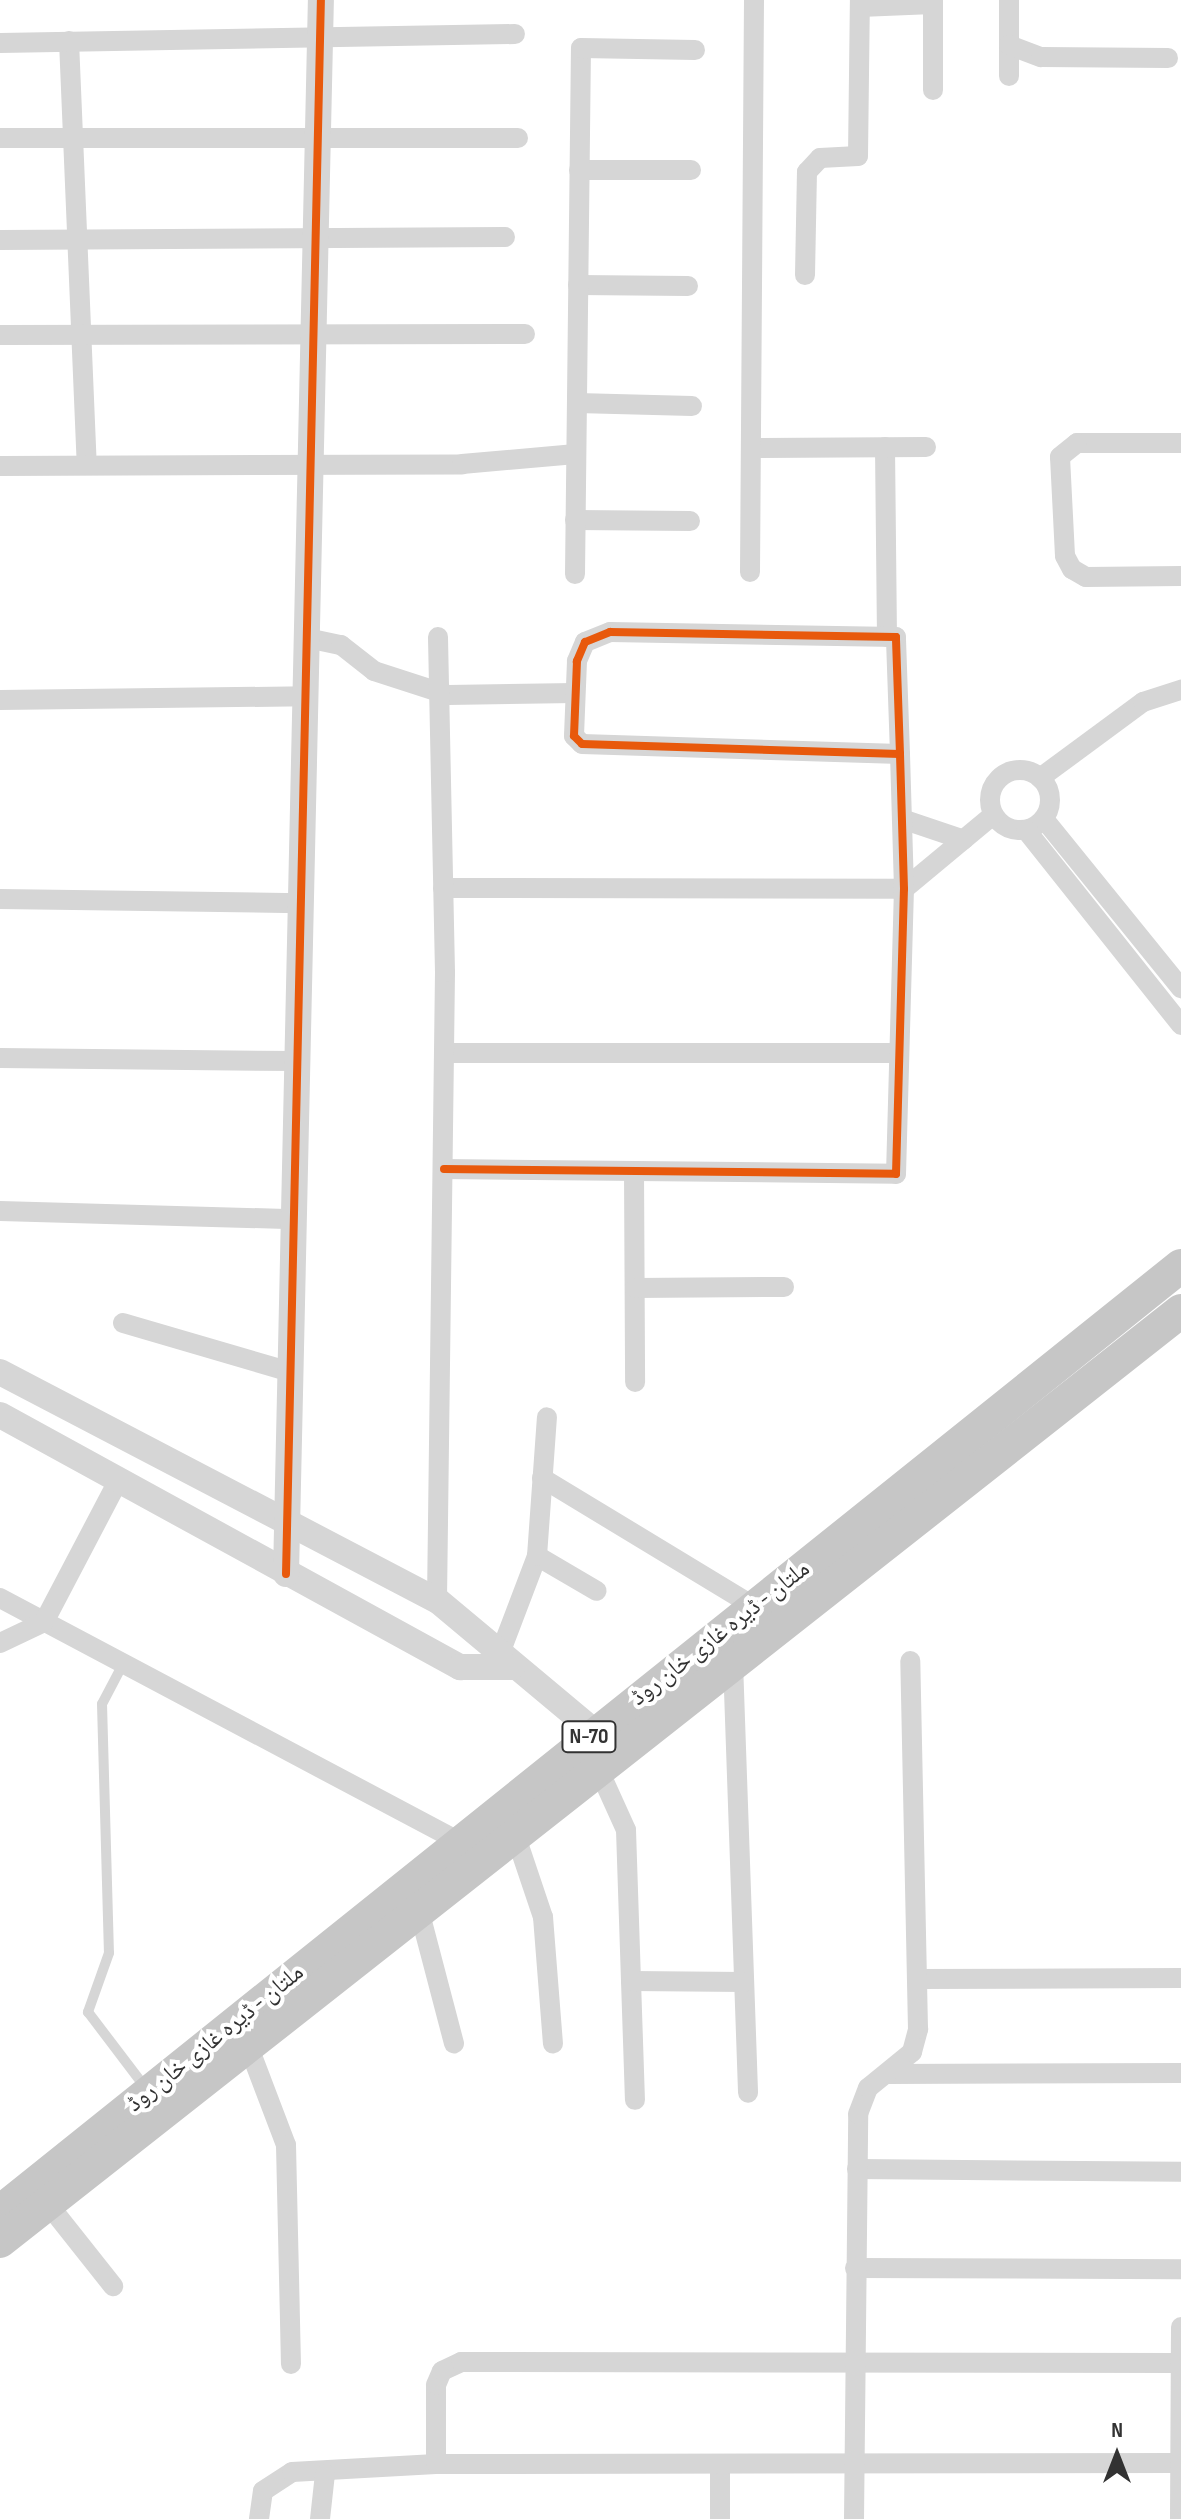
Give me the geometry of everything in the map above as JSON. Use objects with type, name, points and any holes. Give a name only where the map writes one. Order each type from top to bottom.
[{"type":"highway","name":"ملتان - ڈیرہ غازی خان روڈ","points":[[0,2212],[458,1841],[1181,1267]]},
{"type":"highway","name":"ملتان - ڈیرہ غازی خان روڈ","points":[[0,2241],[1181,1311]]},
{"type":"street","points":[[286,1574],[321,0]]},
{"type":"street","points":[[750,572],[754,0]]},
{"type":"street","points":[[1009,0],[1009,76]]},
{"type":"street","points":[[805,275],[807,172],[820,158],[858,156],[860,4],[933,2],[933,90]]},
{"type":"street","points":[[0,43],[320,33],[515,34]]},
{"type":"street","points":[[69,41],[87,465]]},
{"type":"street","points":[[1009,45],[1041,57],[1168,58]]},
{"type":"street","points":[[575,574],[581,48],[695,50]]},
{"type":"street","points":[[0,138],[518,138]]},
{"type":"street","points":[[579,170],[691,170]]},
{"type":"street","points":[[0,240],[77,237],[505,237]]},
{"type":"street","points":[[578,285],[688,286]]},
{"type":"street","points":[[0,335],[314,338],[525,334]]},
{"type":"street","points":[[577,403],[692,406]]},
{"type":"street","points":[[1181,443],[1077,443],[1060,457],[1065,556],[1072,569],[1086,577],[1181,576]]},
{"type":"street","points":[[885,447],[887,637]]},
{"type":"street","points":[[751,448],[926,447]]},
{"type":"street","points":[[0,466],[462,464],[576,454]]},
{"type":"street","points":[[575,520],[690,521]]},
{"type":"street","points":[[444,1169],[896,1174],[904,889],[900,754],[896,637],[610,632],[585,642],[575,693],[574,736],[595,747],[900,754]]},
{"type":"street","points":[[437,1600],[445,1053],[438,637]]},
{"type":"street","points":[[307,638],[341,645],[374,671],[438,691],[575,693]]},
{"type":"street","points":[[1040,778],[1143,702],[1181,690]]},
{"type":"street","points":[[0,700],[306,696]]},
{"type":"street","points":[[443,888],[904,889],[993,815],[996,781],[1017,770],[1040,778],[1050,797],[1044,819],[1026,830]]},
{"type":"street","points":[[993,815],[1026,830],[1181,1025]]},
{"type":"street","points":[[902,819],[964,840]]},
{"type":"street","points":[[1044,819],[1181,988]]},
{"type":"street","points":[[0,899],[301,903]]},
{"type":"street","points":[[445,1053],[899,1053]]},
{"type":"street","points":[[0,1058],[298,1061]]},
{"type":"street","points":[[634,1171],[635,1382]]},
{"type":"street","points":[[0,1211],[294,1219]]},
{"type":"street","points":[[635,1288],[784,1287]]},
{"type":"street","points":[[123,1323],[291,1372]]},
{"type":"street","points":[[0,1372],[437,1600],[505,1662],[595,1732]]},
{"type":"street","points":[[0,1415],[460,1667],[505,1662]]},
{"type":"street","points":[[505,1662],[537,1556],[547,1417]]},
{"type":"street","points":[[542,1478],[753,1606]]},
{"type":"street","points":[[0,1643],[44,1622],[119,1479]]},
{"type":"street","points":[[537,1556],[597,1591]]},
{"type":"street","points":[[0,1598],[458,1841]]},
{"type":"street","points":[[854,2519],[851,2463],[858,2114],[868,2088],[912,2052],[917,1979],[910,1661]]},
{"type":"street","points":[[733,1662],[748,2093]]},
{"type":"street","points":[[598,1768],[626,1830],[635,2100]]},
{"type":"street","points":[[515,1834],[543,1917],[553,2044]]},
{"type":"street","points":[[419,1910],[454,2043]]},
{"type":"street","points":[[917,1979],[1181,1978]]},
{"type":"street","points":[[631,1981],[744,1982]]},
{"type":"street","points":[[248,2045],[286,2145],[291,2364]]},
{"type":"street","points":[[887,2074],[1181,2073]]},
{"type":"street","points":[[857,2169],[1181,2172]]},
{"type":"street","points":[[48,2204],[113,2286]]},
{"type":"street","points":[[855,2268],[1181,2269]]},
{"type":"street","points":[[1180,2519],[1181,2327]]},
{"type":"street","points":[[436,2464],[436,2385],[442,2371],[461,2362],[1181,2363]]},
{"type":"street","points":[[259,2519],[273,2478],[436,2464],[1180,2463]]},
{"type":"street","points":[[720,2464],[720,2519]]},
{"type":"street","points":[[320,2519],[325,2474]]},
{"type":"lane","points":[[123,1664],[102,1704],[109,1953],[88,2012],[149,2092]]},
{"type":"cycle path","points":[[286,1574],[321,0]]},
{"type":"cycle path","points":[[444,1169],[896,1174],[904,889],[900,754],[896,637],[610,632],[585,642],[577,661],[574,736],[582,744],[900,754]]}]
